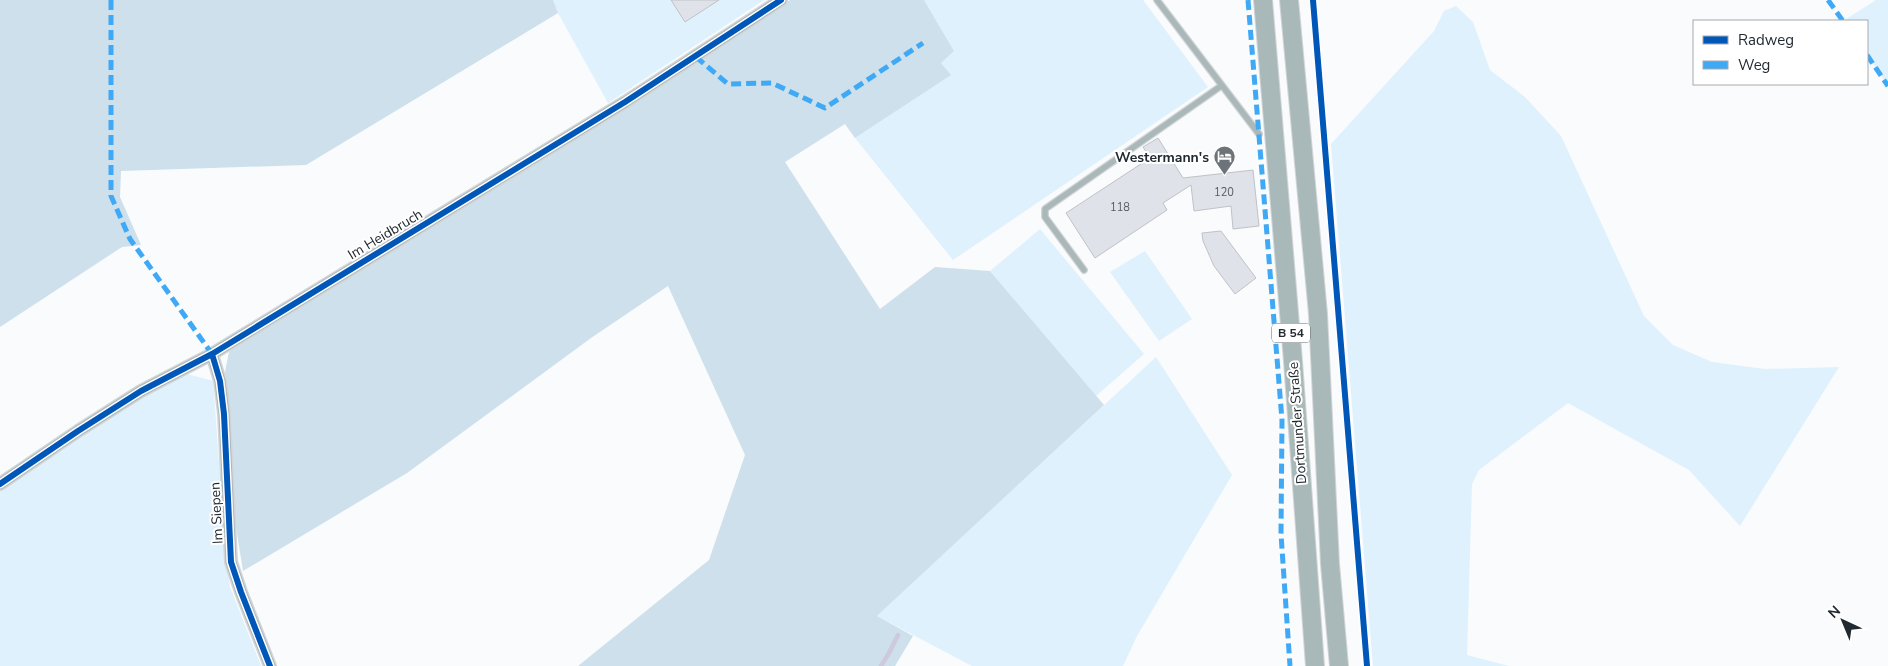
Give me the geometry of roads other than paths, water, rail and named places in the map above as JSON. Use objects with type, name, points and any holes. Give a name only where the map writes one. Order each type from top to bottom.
[{"type":"main road","name":"Dortmunder Straße","points":[[1263,0],[1292,352],[1315,666]]},
{"type":"main road","name":"Dortmunder Straße","points":[[1289,0],[1318,314],[1329,545],[1339,666]]},
{"type":"street","name":"Im Heidbruch","points":[[0,484],[141,391],[212,354],[625,102],[781,0]]},
{"type":"street","name":"Im Siepen","points":[[212,354],[220,381],[224,414],[231,562],[240,592],[270,666]]},
{"type":"lane","points":[[1157,0],[1259,134]]},
{"type":"lane","points":[[1084,270],[1045,217],[1045,209],[1221,86]]},
{"type":"waterway","points":[[881,666],[898,635]]},
{"type":"place","name":"Westermann's","points":[[1225,176]]}]
